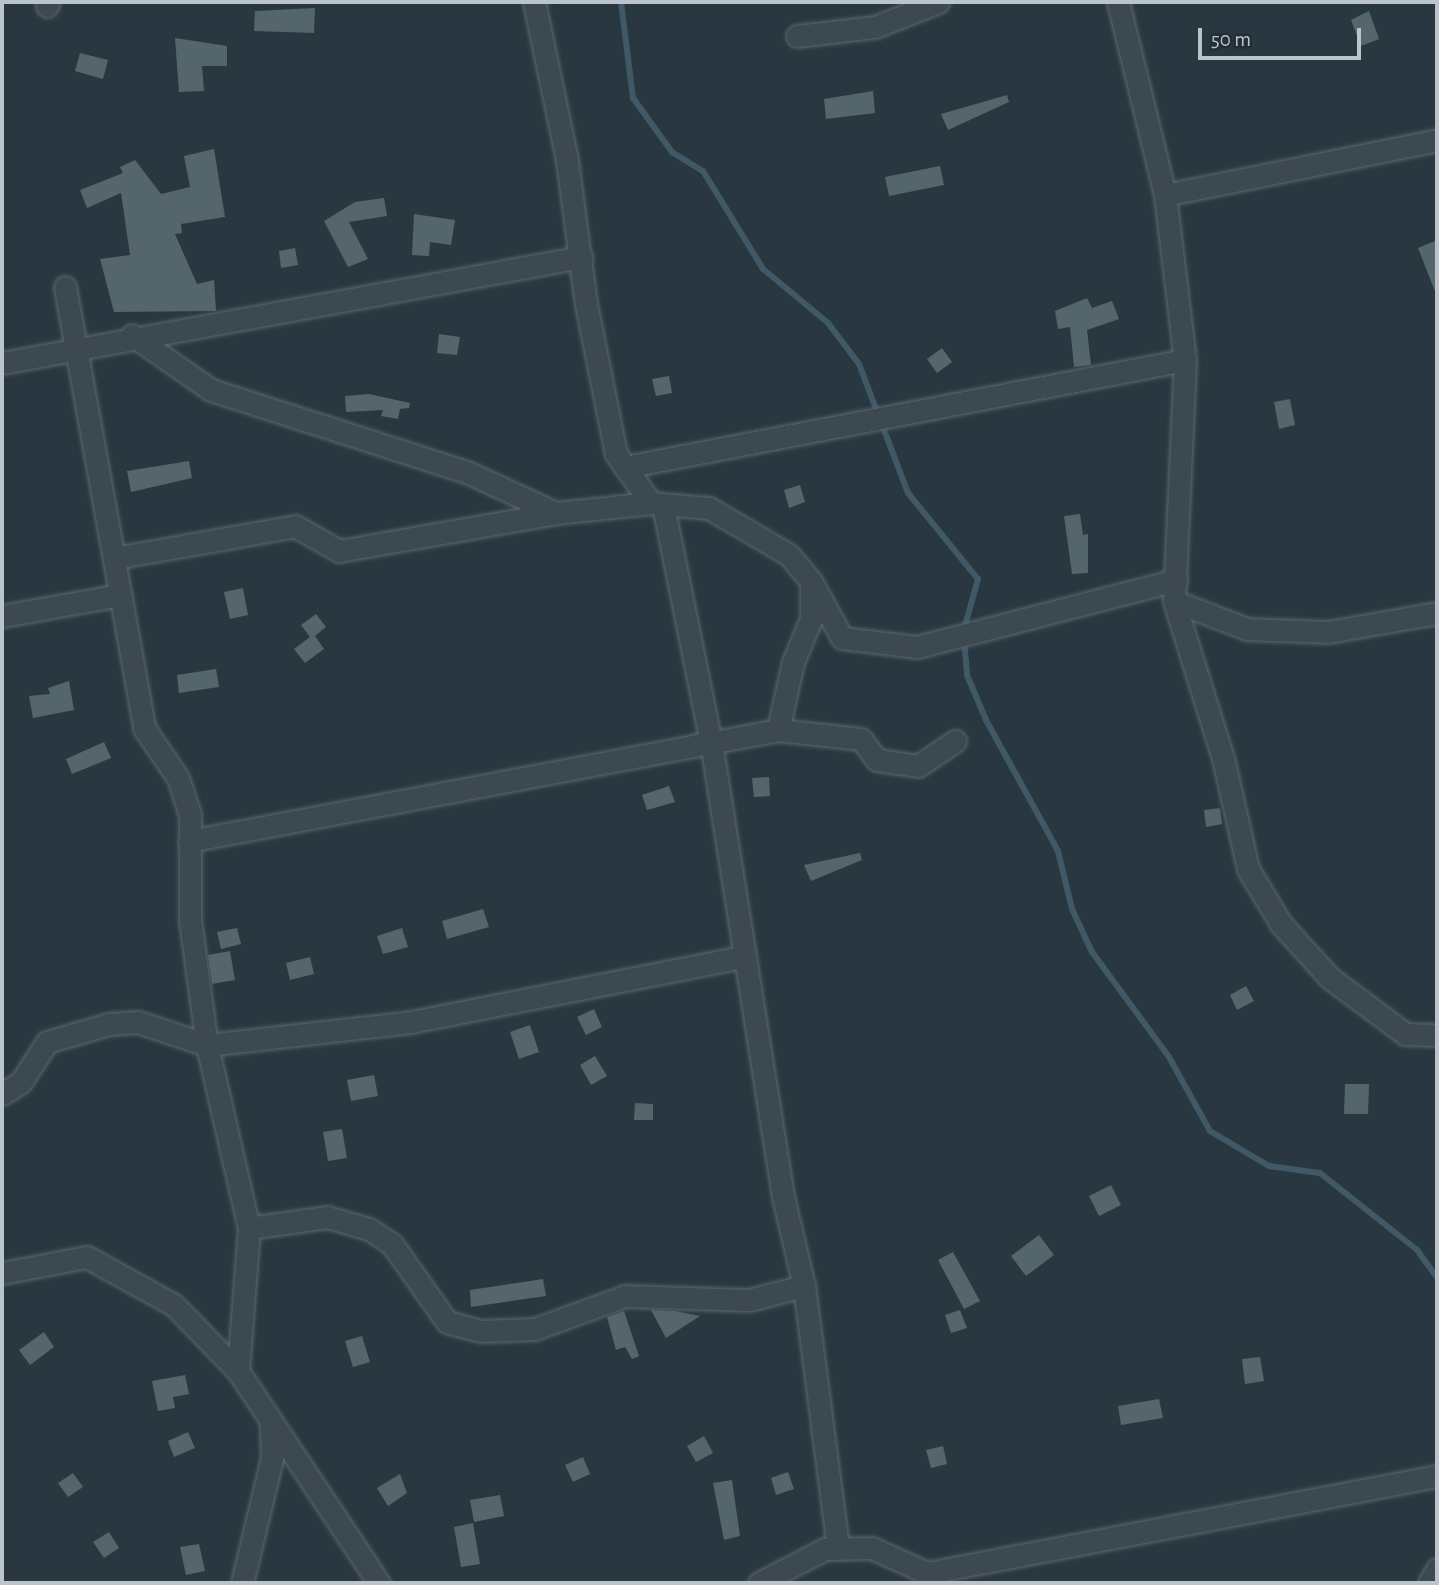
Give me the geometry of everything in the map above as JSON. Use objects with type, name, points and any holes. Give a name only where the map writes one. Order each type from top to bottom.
[{"type":"street","points":[[534,2],[615,454],[657,504],[711,742],[743,957],[804,1286],[838,1549]]},
{"type":"street","points":[[797,36],[875,27],[938,2]]},
{"type":"street","points":[[1118,2],[1166,195],[1185,360],[1175,591],[1223,758],[1248,869],[1281,924],[1330,978],[1405,1034],[1437,1035]]},
{"type":"street","points":[[1166,195],[1437,140]]},
{"type":"street","points":[[2,363],[132,335],[581,257]]},
{"type":"street","points":[[65,287],[144,728],[177,778],[190,814],[190,920],[207,1045],[249,1228],[238,1371]]},
{"type":"street","points":[[132,335],[211,390],[469,473],[556,513]]},
{"type":"street","points":[[625,467],[1185,360]]},
{"type":"street","points":[[114,558],[295,526],[339,551],[354,550],[556,513],[657,504],[709,508],[789,555],[811,581],[842,638],[917,647],[1175,591],[1247,629],[1328,632],[1437,613]]},
{"type":"street","points":[[778,730],[793,662],[811,619],[811,581]]},
{"type":"street","points":[[2,616],[120,595]]},
{"type":"street","points":[[189,841],[778,730],[861,739],[877,760],[918,766],[955,741]]},
{"type":"street","points":[[2,1094],[20,1082],[47,1042],[109,1024],[138,1022],[207,1045],[411,1022],[743,957]]},
{"type":"street","points":[[249,1228],[327,1217],[369,1230],[392,1244],[447,1322],[481,1331],[535,1329],[625,1296],[748,1300],[804,1286]]},
{"type":"street","points":[[2,1273],[88,1257],[126,1273],[174,1305],[238,1371],[379,1583]]},
{"type":"street","points":[[242,1583],[272,1458],[271,1420]]},
{"type":"street","points":[[759,1583],[804,1555],[838,1549],[872,1548],[927,1573],[1437,1476]]},
{"type":"street","points":[[1429,1583],[1437,1569]]},
{"type":"building","points":[[315,8],[314,33],[254,31],[255,11]]},
{"type":"building","points":[[1369,11],[1379,39],[1361,46],[1351,20]]},
{"type":"building","points":[[175,38],[227,46],[227,66],[202,66],[204,91],[179,92]]},
{"type":"building","points":[[80,53],[108,60],[103,79],[75,71]]},
{"type":"building","points":[[873,91],[875,113],[826,119],[824,99]]},
{"type":"building","points":[[1007,95],[1009,102],[948,130],[941,114]]},
{"type":"building","points":[[214,149],[225,217],[181,224],[182,233],[175,234],[197,284],[214,280],[216,311],[114,312],[100,259],[130,255],[121,193],[87,208],[80,190],[123,173],[120,167],[135,160],[161,194],[190,187],[184,156]]},
{"type":"building","points":[[940,166],[944,185],[889,196],[885,177]]},
{"type":"building","points":[[384,198],[387,216],[349,222],[368,259],[348,267],[324,221],[355,202]]},
{"type":"building","points":[[414,214],[455,220],[451,245],[430,242],[429,256],[412,255]]},
{"type":"building","points":[[1437,240],[1437,294],[1436,294],[1418,248]]},
{"type":"building","points":[[295,248],[298,265],[281,268],[279,251]]},
{"type":"building","points":[[1087,298],[1092,308],[1112,301],[1119,319],[1087,330],[1091,365],[1074,367],[1070,327],[1058,329],[1055,311]]},
{"type":"building","points":[[439,334],[460,337],[457,355],[437,353]]},
{"type":"building","points":[[942,348],[952,362],[937,373],[927,359]]},
{"type":"building","points":[[669,376],[672,393],[656,396],[652,379]]},
{"type":"building","points":[[369,394],[410,403],[409,408],[400,409],[398,419],[381,416],[383,410],[346,412],[345,396]]},
{"type":"building","points":[[1290,399],[1295,425],[1279,429],[1274,402]]},
{"type":"building","points":[[189,461],[192,478],[131,492],[127,471]]},
{"type":"building","points":[[800,485],[805,502],[789,508],[784,490]]},
{"type":"building","points":[[1080,514],[1083,535],[1088,534],[1088,573],[1072,574],[1064,516]]},
{"type":"building","points":[[243,588],[248,615],[230,619],[224,592]]},
{"type":"building","points":[[316,614],[326,627],[315,636],[324,649],[305,663],[294,649],[310,637],[301,625]]},
{"type":"building","points":[[216,669],[219,687],[179,693],[177,675]]},
{"type":"building","points":[[69,681],[74,710],[33,718],[29,696],[50,694],[48,688]]},
{"type":"building","points":[[104,742],[111,758],[72,774],[66,759]]},
{"type":"building","points":[[769,777],[770,796],[754,797],[752,778]]},
{"type":"building","points":[[669,786],[675,802],[647,810],[642,795]]},
{"type":"building","points":[[1220,808],[1222,824],[1206,827],[1204,810]]},
{"type":"building","points":[[860,853],[862,860],[811,881],[804,865]]},
{"type":"building","points":[[483,909],[489,927],[447,939],[442,921]]},
{"type":"building","points":[[237,928],[241,944],[221,949],[217,932]]},
{"type":"building","points":[[402,928],[408,947],[383,954],[377,936]]},
{"type":"building","points":[[230,951],[235,980],[212,984],[208,955]]},
{"type":"building","points":[[310,957],[314,974],[290,980],[286,963]]},
{"type":"building","points":[[1246,986],[1254,1001],[1237,1010],[1230,995]]},
{"type":"building","points":[[594,1009],[602,1027],[586,1035],[577,1017]]},
{"type":"building","points":[[530,1025],[539,1052],[519,1059],[510,1032]]},
{"type":"building","points":[[595,1056],[607,1076],[591,1085],[580,1065]]},
{"type":"building","points":[[374,1075],[378,1096],[351,1101],[347,1080]]},
{"type":"building","points":[[1345,1084],[1369,1084],[1368,1114],[1344,1114]]},
{"type":"building","points":[[635,1103],[653,1104],[653,1120],[634,1120]]},
{"type":"building","points":[[342,1129],[347,1158],[328,1161],[323,1132]]},
{"type":"building","points":[[1111,1185],[1121,1205],[1099,1216],[1089,1196]]},
{"type":"building","points":[[1039,1235],[1054,1255],[1026,1276],[1011,1256]]},
{"type":"building","points":[[953,1252],[980,1301],[964,1309],[938,1260]]},
{"type":"building","points":[[543,1279],[546,1296],[471,1307],[470,1290]]},
{"type":"building","points":[[651,1310],[675,1311],[700,1316],[666,1338]]},
{"type":"building","points":[[960,1310],[967,1328],[951,1333],[945,1315]]},
{"type":"building","points":[[624,1311],[639,1356],[632,1359],[625,1347],[616,1350],[607,1317]]},
{"type":"building","points":[[44,1332],[54,1347],[30,1365],[19,1350]]},
{"type":"building","points":[[362,1336],[370,1362],[353,1367],[345,1341]]},
{"type":"building","points":[[1260,1357],[1264,1381],[1245,1384],[1242,1359]]},
{"type":"building","points":[[185,1375],[189,1394],[173,1397],[175,1408],[158,1411],[152,1381]]},
{"type":"building","points":[[1159,1399],[1163,1418],[1121,1425],[1118,1406]]},
{"type":"building","points":[[188,1432],[195,1448],[174,1457],[168,1441]]},
{"type":"building","points":[[704,1436],[713,1453],[696,1462],[687,1446]]},
{"type":"building","points":[[943,1446],[947,1464],[931,1468],[926,1450]]},
{"type":"building","points":[[583,1457],[590,1474],[573,1482],[565,1465]]},
{"type":"building","points":[[788,1472],[794,1489],[776,1495],[771,1478]]},
{"type":"building","points":[[73,1473],[83,1487],[68,1497],[58,1483]]},
{"type":"building","points":[[400,1474],[407,1493],[388,1506],[377,1488]]},
{"type":"building","points":[[732,1480],[740,1536],[724,1540],[713,1483]]},
{"type":"building","points":[[500,1495],[504,1516],[474,1522],[470,1500]]},
{"type":"building","points":[[473,1523],[480,1564],[461,1567],[454,1527]]},
{"type":"building","points":[[109,1532],[119,1548],[104,1558],[93,1542]]},
{"type":"building","points":[[199,1544],[205,1571],[186,1575],[180,1547]]},
{"type":"waterway","points":[[621,2],[633,98],[672,152],[703,171],[763,269],[828,323],[859,364],[908,493],[978,579],[964,629]]},
{"type":"waterway","points":[[964,639],[967,675],[986,720],[1058,851],[1072,909],[1092,952],[1169,1057],[1210,1131],[1269,1166],[1320,1173],[1417,1250],[1437,1278]]}]
